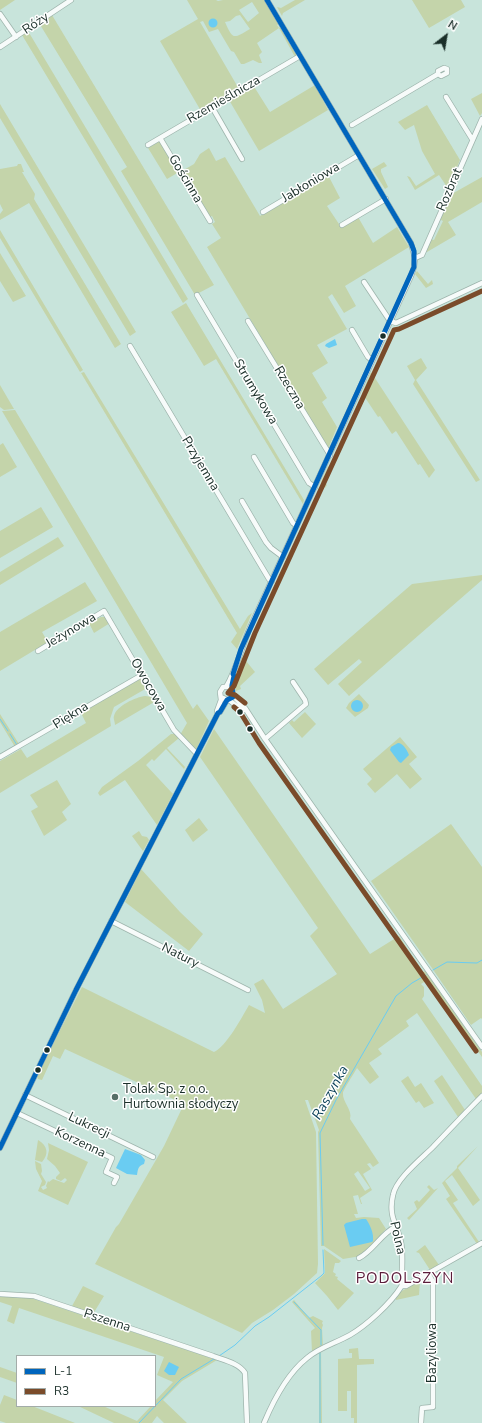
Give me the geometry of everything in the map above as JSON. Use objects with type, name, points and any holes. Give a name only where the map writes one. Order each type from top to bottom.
[{"type":"street","name":"Róży","points":[[0,47],[71,0]]},
{"type":"street","points":[[218,713],[217,711],[220,703],[221,690],[226,687],[233,674],[241,649],[390,322],[412,271],[415,258],[411,243],[386,199],[267,0]]},
{"type":"street","points":[[0,14],[16,37]]},
{"type":"street","name":"Rzemieślnicza","points":[[148,145],[300,56]]},
{"type":"street","points":[[352,125],[438,74]]},
{"type":"street","points":[[446,97],[472,139]]},
{"type":"street","points":[[212,107],[242,159]]},
{"type":"street","name":"Rozbrat","points":[[415,258],[422,255],[482,119]]},
{"type":"street","name":"Gościnna","points":[[160,138],[210,221]]},
{"type":"street","name":"Jabłoniowa","points":[[263,212],[359,154]]},
{"type":"street","points":[[342,225],[386,199]]},
{"type":"street","points":[[364,282],[390,322],[396,323],[482,283]]},
{"type":"street","name":"Strumykowa","points":[[197,296],[309,483],[315,487]]},
{"type":"street","name":"Rzeczna","points":[[248,321],[330,455]]},
{"type":"street","points":[[352,330],[368,357],[372,360]]},
{"type":"street","name":"Przyjemna","points":[[130,346],[271,583]]},
{"type":"street","points":[[254,457],[293,523],[297,526]]},
{"type":"street","points":[[242,501],[266,542],[283,557]]},
{"type":"street","name":"Jeżynowa","points":[[38,651],[104,611]]},
{"type":"street","name":"Owocowa","points":[[104,611],[174,730],[197,754]]},
{"type":"street","points":[[233,674],[233,696],[244,707],[482,1047]]},
{"type":"street","name":"Piękna","points":[[0,757],[142,675]]},
{"type":"street","points":[[266,739],[306,704],[293,682]]},
{"type":"street","points":[[226,687],[232,689]]},
{"type":"street","points":[[0,1148],[76,990],[218,713],[233,696]]},
{"type":"street","points":[[221,697],[242,710],[245,710]]},
{"type":"street","name":"Natury","points":[[111,921],[248,990]]},
{"type":"street","name":"Lukrecji","points":[[25,1095],[153,1157]]},
{"type":"street","name":"Polna","points":[[402,1286],[401,1242],[395,1227],[392,1213],[392,1203],[396,1188],[418,1162],[482,1096]]},
{"type":"street","name":"Korzenna","points":[[17,1113],[112,1158],[106,1172],[117,1177],[114,1183]]},
{"type":"street","points":[[359,1258],[389,1230],[395,1227]]},
{"type":"street","points":[[264,1423],[281,1390],[298,1366],[319,1349],[350,1335],[361,1327],[384,1307],[402,1286],[406,1286],[482,1244]]},
{"type":"street","name":"Bazyliowa","points":[[421,1423],[422,1408],[433,1407],[433,1282],[428,1273]]},
{"type":"street","name":"Pszenna","points":[[0,1294],[34,1296],[235,1364],[244,1372],[247,1423]]},
{"type":"green space","points":[[0,0],[15,0],[0,10]]},
{"type":"green space","points":[[187,0],[265,0],[279,24],[277,25],[279,28],[257,43],[262,52],[259,55],[262,63],[253,60],[241,64],[234,52],[231,51],[218,29],[209,32],[203,21],[200,22],[239,89],[201,111],[160,41],[198,19]],"holes":[[[252,2],[259,13],[248,22],[239,10]],[[240,15],[250,29],[240,35],[234,36],[230,32],[225,22],[230,21],[236,16]]]},
{"type":"green space","points":[[295,0],[305,0],[283,13],[282,16],[277,7],[281,8]]},
{"type":"green space","points":[[412,0],[461,0],[465,7],[429,28]]},
{"type":"green space","points":[[52,15],[214,285],[195,295],[121,171],[127,167],[39,23]]},
{"type":"green space","points":[[281,27],[297,55],[295,57],[279,28]]},
{"type":"green space","points":[[28,31],[188,299],[183,303],[22,35]]},
{"type":"green space","points":[[253,85],[270,112],[315,85],[328,110],[259,151],[229,100]]},
{"type":"green space","points":[[482,93],[482,113],[480,116],[471,99]]},
{"type":"green space","points":[[0,104],[136,332],[130,336],[0,118]]},
{"type":"green space","points":[[427,105],[460,160],[449,187],[447,187],[439,175],[415,190],[407,176],[410,177],[416,186],[435,174],[422,151],[414,125],[405,130],[398,122]]},
{"type":"green space","points":[[160,141],[179,172],[167,179],[148,148]]},
{"type":"green space","points":[[209,148],[216,161],[225,157],[260,216],[328,175],[340,198],[327,206],[341,227],[358,217],[373,243],[397,227],[409,247],[345,286],[356,306],[344,313],[332,294],[328,297],[347,329],[317,345],[328,363],[312,373],[327,398],[322,402],[337,427],[328,449],[207,247],[221,238],[212,224],[215,222],[212,216],[210,217],[182,171],[194,164],[200,154]]},
{"type":"green space","points":[[384,162],[387,166],[381,169],[381,172],[388,187],[385,189],[372,169]]},
{"type":"green space","points":[[18,164],[21,164],[24,172],[22,172],[35,194],[34,199],[121,344],[115,348],[29,203],[0,220],[0,214],[3,210],[0,204],[0,169],[17,166]]},
{"type":"green space","points":[[482,177],[482,202],[448,222],[456,235],[427,252],[425,251],[430,239],[434,240],[443,221],[439,219],[450,195]]},
{"type":"green space","points":[[0,230],[83,370],[80,372],[0,238]]},
{"type":"green space","points":[[0,253],[26,296],[13,302],[0,281]]},
{"type":"green space","points":[[417,271],[428,284],[432,280],[433,284],[426,288],[415,274]]},
{"type":"green space","points":[[186,303],[304,500],[303,504],[216,359],[204,366],[171,312]]},
{"type":"green space","points":[[421,358],[427,368],[416,380],[480,480],[476,482],[413,384],[415,380],[407,366]]},
{"type":"green space","points":[[84,372],[240,629],[248,616],[252,613],[237,649],[231,642],[237,633],[81,373]]},
{"type":"green space","points":[[371,372],[435,470],[429,478],[420,464],[418,465],[396,431],[392,434],[380,416],[378,417],[362,393]]},
{"type":"green space","points":[[0,385],[14,409],[4,410],[0,407]]},
{"type":"green space","points":[[15,410],[193,709],[197,704],[209,721],[196,750],[180,735],[187,723],[2,411]]},
{"type":"green space","points":[[3,443],[17,467],[0,477],[0,445]]},
{"type":"green space","points":[[328,466],[332,470],[326,474],[324,481],[327,485],[325,488],[321,482]]},
{"type":"green space","points":[[41,507],[53,527],[0,558],[0,531]]},
{"type":"green space","points":[[58,537],[64,546],[0,585],[0,572]]},
{"type":"green space","points":[[482,575],[482,580],[349,696],[338,684],[362,662],[359,659],[328,685],[314,669],[412,584]]},
{"type":"green space","points":[[85,582],[97,601],[42,632],[48,642],[0,671],[0,632]]},
{"type":"green space","points":[[101,617],[106,617],[110,623],[94,633],[89,623]]},
{"type":"green space","points":[[242,656],[255,672],[240,686],[241,689],[236,691],[235,682]]},
{"type":"green space","points":[[140,678],[147,688],[114,707],[110,719],[111,726],[0,793],[0,761],[21,749],[27,758],[86,723],[81,713]]},
{"type":"green space","points":[[359,694],[369,705],[368,708],[355,717],[346,708],[349,703]]},
{"type":"green space","points":[[145,696],[152,697],[156,701],[115,725],[114,717],[118,709],[132,700]]},
{"type":"green space","points":[[305,712],[316,724],[302,738],[289,723],[292,720],[294,722]]},
{"type":"green space","points":[[0,714],[19,744],[15,747],[0,722]]},
{"type":"green space","points":[[214,729],[370,954],[399,936],[423,972],[425,971],[428,975],[482,1052],[482,1057],[427,980],[421,984],[424,987],[424,996],[422,999],[482,1086],[482,1093],[476,1099],[417,1013],[406,1021],[409,1026],[378,1049],[382,1054],[369,1063],[379,1077],[370,1084],[357,1068],[343,1093],[343,1096],[350,1112],[350,1119],[379,1163],[373,1167],[370,1163],[367,1164],[371,1169],[363,1174],[372,1190],[360,1198],[362,1204],[358,1195],[353,1196],[358,1214],[354,1214],[356,1218],[379,1218],[386,1229],[361,1256],[343,1259],[324,1246],[321,1246],[319,1130],[308,1100],[305,1100],[316,1132],[317,1273],[294,1294],[273,1310],[252,1323],[242,1333],[95,1264],[164,1146],[184,1104],[65,1049],[60,1059],[53,1056],[42,1080],[38,1079],[37,1076],[82,987],[214,1052],[219,1049],[229,1038],[249,1005],[265,1013],[262,1000],[254,984],[263,979],[283,1009],[337,974],[310,936],[318,928],[200,757]],"holes":[[[358,1171],[370,1188],[365,1191],[354,1174]]]},
{"type":"green space","points":[[171,734],[175,734],[179,738],[167,748],[185,767],[184,769],[166,749],[154,761],[152,759],[146,765],[173,794],[157,825],[125,780],[100,796],[98,793],[102,787],[138,761]]},
{"type":"green space","points":[[400,737],[417,757],[409,764],[422,779],[410,789],[397,774],[375,793],[367,784],[372,779],[363,769]]},
{"type":"green space","points":[[57,780],[71,804],[62,812],[67,820],[44,836],[31,811],[38,807],[30,795]]},
{"type":"green space","points":[[199,818],[208,830],[193,842],[185,830]]},
{"type":"green space","points":[[451,824],[482,867],[482,1019],[481,1018],[471,1025],[371,881]]},
{"type":"green space","points":[[139,831],[142,836],[147,837],[149,840],[143,851],[132,836]]},
{"type":"green space","points":[[141,869],[180,912],[203,934],[189,951],[125,902]]},
{"type":"green space","points":[[442,1075],[465,1110],[458,1117],[434,1081]]},
{"type":"green space","points":[[408,1076],[415,1087],[421,1083],[434,1103],[424,1108],[419,1101],[416,1103],[401,1081]]},
{"type":"green space","points":[[38,1140],[46,1147],[46,1156],[42,1162],[35,1160]]},
{"type":"green space","points":[[48,1143],[88,1162],[68,1205],[38,1191],[42,1181],[36,1169],[35,1161],[41,1164],[41,1174],[46,1182],[45,1185],[41,1187],[43,1190],[47,1188],[46,1186],[48,1181],[49,1182],[53,1179],[64,1183],[67,1180],[65,1178],[61,1181],[56,1179],[60,1173],[47,1159],[49,1150]]},
{"type":"green space","points":[[478,1146],[458,1168],[480,1200],[473,1206],[452,1175],[445,1181],[458,1200],[453,1203],[479,1242],[477,1244],[446,1199],[450,1196],[442,1183]]},
{"type":"green space","points":[[429,1185],[434,1190],[438,1188],[409,1220],[407,1218],[417,1209],[414,1202],[417,1200],[419,1202],[430,1190],[427,1187]]},
{"type":"green space","points":[[425,1245],[439,1265],[430,1270],[419,1253],[416,1252]]},
{"type":"green space","points":[[324,1249],[341,1261],[339,1263],[335,1263],[333,1272],[336,1274],[335,1276],[338,1277],[337,1279],[354,1293],[338,1310],[315,1283],[325,1273]]},
{"type":"green space","points":[[420,1281],[419,1295],[396,1300],[396,1297],[400,1292]]},
{"type":"green space","points":[[83,1286],[104,1296],[93,1314],[72,1306]]},
{"type":"green space","points":[[0,1297],[28,1297],[217,1360],[182,1381],[163,1400],[187,1423],[164,1423],[157,1416],[152,1423],[114,1423],[80,1407],[105,1407],[137,1421],[150,1407],[156,1407],[156,1400],[173,1382],[157,1375],[164,1357],[19,1308],[14,1324],[7,1321],[12,1306],[0,1302]]},
{"type":"green space","points":[[294,1300],[309,1318],[313,1316],[323,1321],[323,1346],[312,1352],[311,1331],[315,1328],[292,1302]]},
{"type":"green space","points":[[358,1348],[359,1359],[374,1359],[374,1364],[357,1365],[357,1423],[354,1423],[354,1418],[351,1418],[351,1391],[347,1391],[347,1411],[338,1411],[338,1359],[352,1358],[352,1353],[349,1353],[349,1349]]},
{"type":"green space","points":[[321,1350],[322,1423],[319,1423],[319,1352]]},
{"type":"green space","points":[[0,1367],[16,1373],[16,1383],[0,1377]]},
{"type":"green space","points":[[4,1395],[16,1400],[16,1407],[35,1407],[75,1423],[6,1423],[0,1421],[0,1405]]},
{"type":"water","points":[[211,19],[215,19],[217,23],[215,27],[211,27],[209,25],[209,21]]},
{"type":"water","points":[[335,339],[337,345],[329,348],[325,346],[326,344]]},
{"type":"water","points":[[355,700],[359,700],[363,706],[359,712],[355,712],[351,708],[351,704]]},
{"type":"water","points":[[398,743],[403,745],[409,755],[401,763],[390,750],[391,747]]},
{"type":"water","points":[[125,1149],[141,1155],[145,1160],[144,1164],[139,1168],[137,1175],[127,1174],[116,1168]]},
{"type":"water","points":[[366,1219],[369,1224],[373,1241],[350,1247],[344,1225],[346,1223]]},
{"type":"water","points":[[169,1362],[179,1367],[175,1375],[169,1375],[164,1371]]},
{"type":"waterway","points":[[0,719],[8,731]]},
{"type":"waterway","points":[[10,734],[17,745]]},
{"type":"waterway","name":"Raszynka","points":[[433,970],[447,962],[477,963],[482,960]]},
{"type":"waterway","name":"Raszynka","points":[[323,1245],[320,1133],[336,1100],[396,996],[412,983],[426,975]]},
{"type":"waterway","name":"Raszynka","points":[[219,1356],[235,1345],[255,1326],[269,1317],[324,1273],[323,1250]]},
{"type":"waterway","points":[[294,1302],[321,1330],[321,1345]]},
{"type":"waterway","points":[[320,1352],[320,1423]]},
{"type":"waterway","name":"Raszynka","points":[[156,1405],[181,1379],[214,1359]]},
{"type":"waterway","name":"Raszynka","points":[[139,1423],[154,1407]]},
{"type":"transit line","name":"L-1","points":[[0,1148],[76,990],[218,713],[227,700],[233,697],[233,674],[241,649],[414,267],[414,251],[411,243],[267,0]]},
{"type":"transit line","name":"R3","points":[[245,703],[235,695],[228,693],[234,686],[255,633],[394,330],[482,291]]},
{"type":"transit line","name":"R3","points":[[234,707],[240,712],[259,743],[476,1051]]},
{"type":"place","name":"Tolak Sp. z o.o. Hurtownia słodyczy","points":[[115,1097]]},
{"type":"district","name":"PODOLSZYN","points":[[405,1279]]}]
